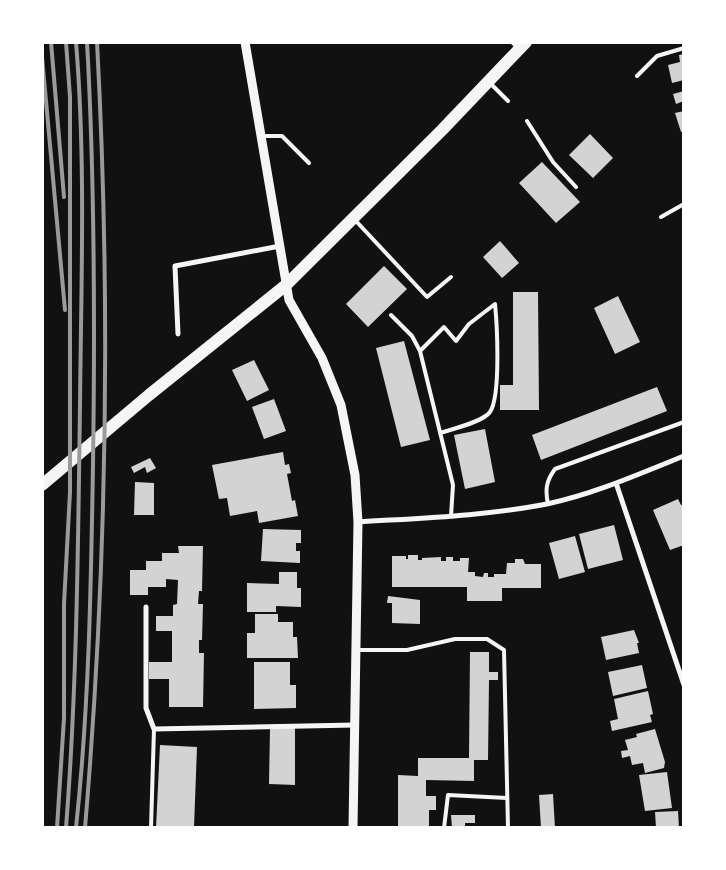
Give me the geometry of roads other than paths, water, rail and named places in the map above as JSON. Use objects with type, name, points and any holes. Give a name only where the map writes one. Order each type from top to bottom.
[{"type":"main road","points":[[42,485],[286,285],[488,82],[519,45]]},
{"type":"street","points":[[244,42],[289,300],[322,358],[341,405],[355,475],[358,522],[353,828]]},
{"type":"street","points":[[178,334],[175,266],[281,246]]},
{"type":"street","points":[[358,522],[451,516],[548,504],[616,483],[684,456]]},
{"type":"street","points":[[616,483],[684,685]]},
{"type":"street","points":[[146,607],[146,708],[154,729],[355,725]]},
{"type":"lane","points":[[637,76],[657,56],[684,48]]},
{"type":"lane","points":[[488,82],[508,101]]},
{"type":"lane","points":[[527,121],[553,162],[576,187]]},
{"type":"lane","points":[[261,136],[282,136],[309,163]]},
{"type":"lane","points":[[662,217],[684,204]]},
{"type":"lane","points":[[353,218],[427,297],[451,277]]},
{"type":"lane","points":[[420,351],[444,327],[456,341],[469,324],[495,304],[497,345],[494,402],[490,412],[481,419],[440,433]]},
{"type":"lane","points":[[391,315],[412,336],[420,351],[453,485],[451,516]]},
{"type":"lane","points":[[548,504],[545,492],[548,478],[555,469],[684,422]]},
{"type":"lane","points":[[356,650],[407,650],[455,639],[487,639],[504,650],[508,828]]},
{"type":"lane","points":[[151,828],[154,729]]},
{"type":"lane","points":[[444,828],[448,796],[507,798]]},
{"type":"railway","points":[[51,42],[64,197]]},
{"type":"railway","points":[[57,828],[64,718],[64,604],[70,492],[70,97],[66,42]]},
{"type":"railway","points":[[66,828],[73,722],[79,511],[82,178],[76,42]]},
{"type":"railway","points":[[76,828],[87,692],[93,465],[94,253],[87,42]]},
{"type":"railway","points":[[85,828],[98,632],[104,435],[104,239],[97,42]]},
{"type":"railway","points":[[42,57],[65,310]]}]
